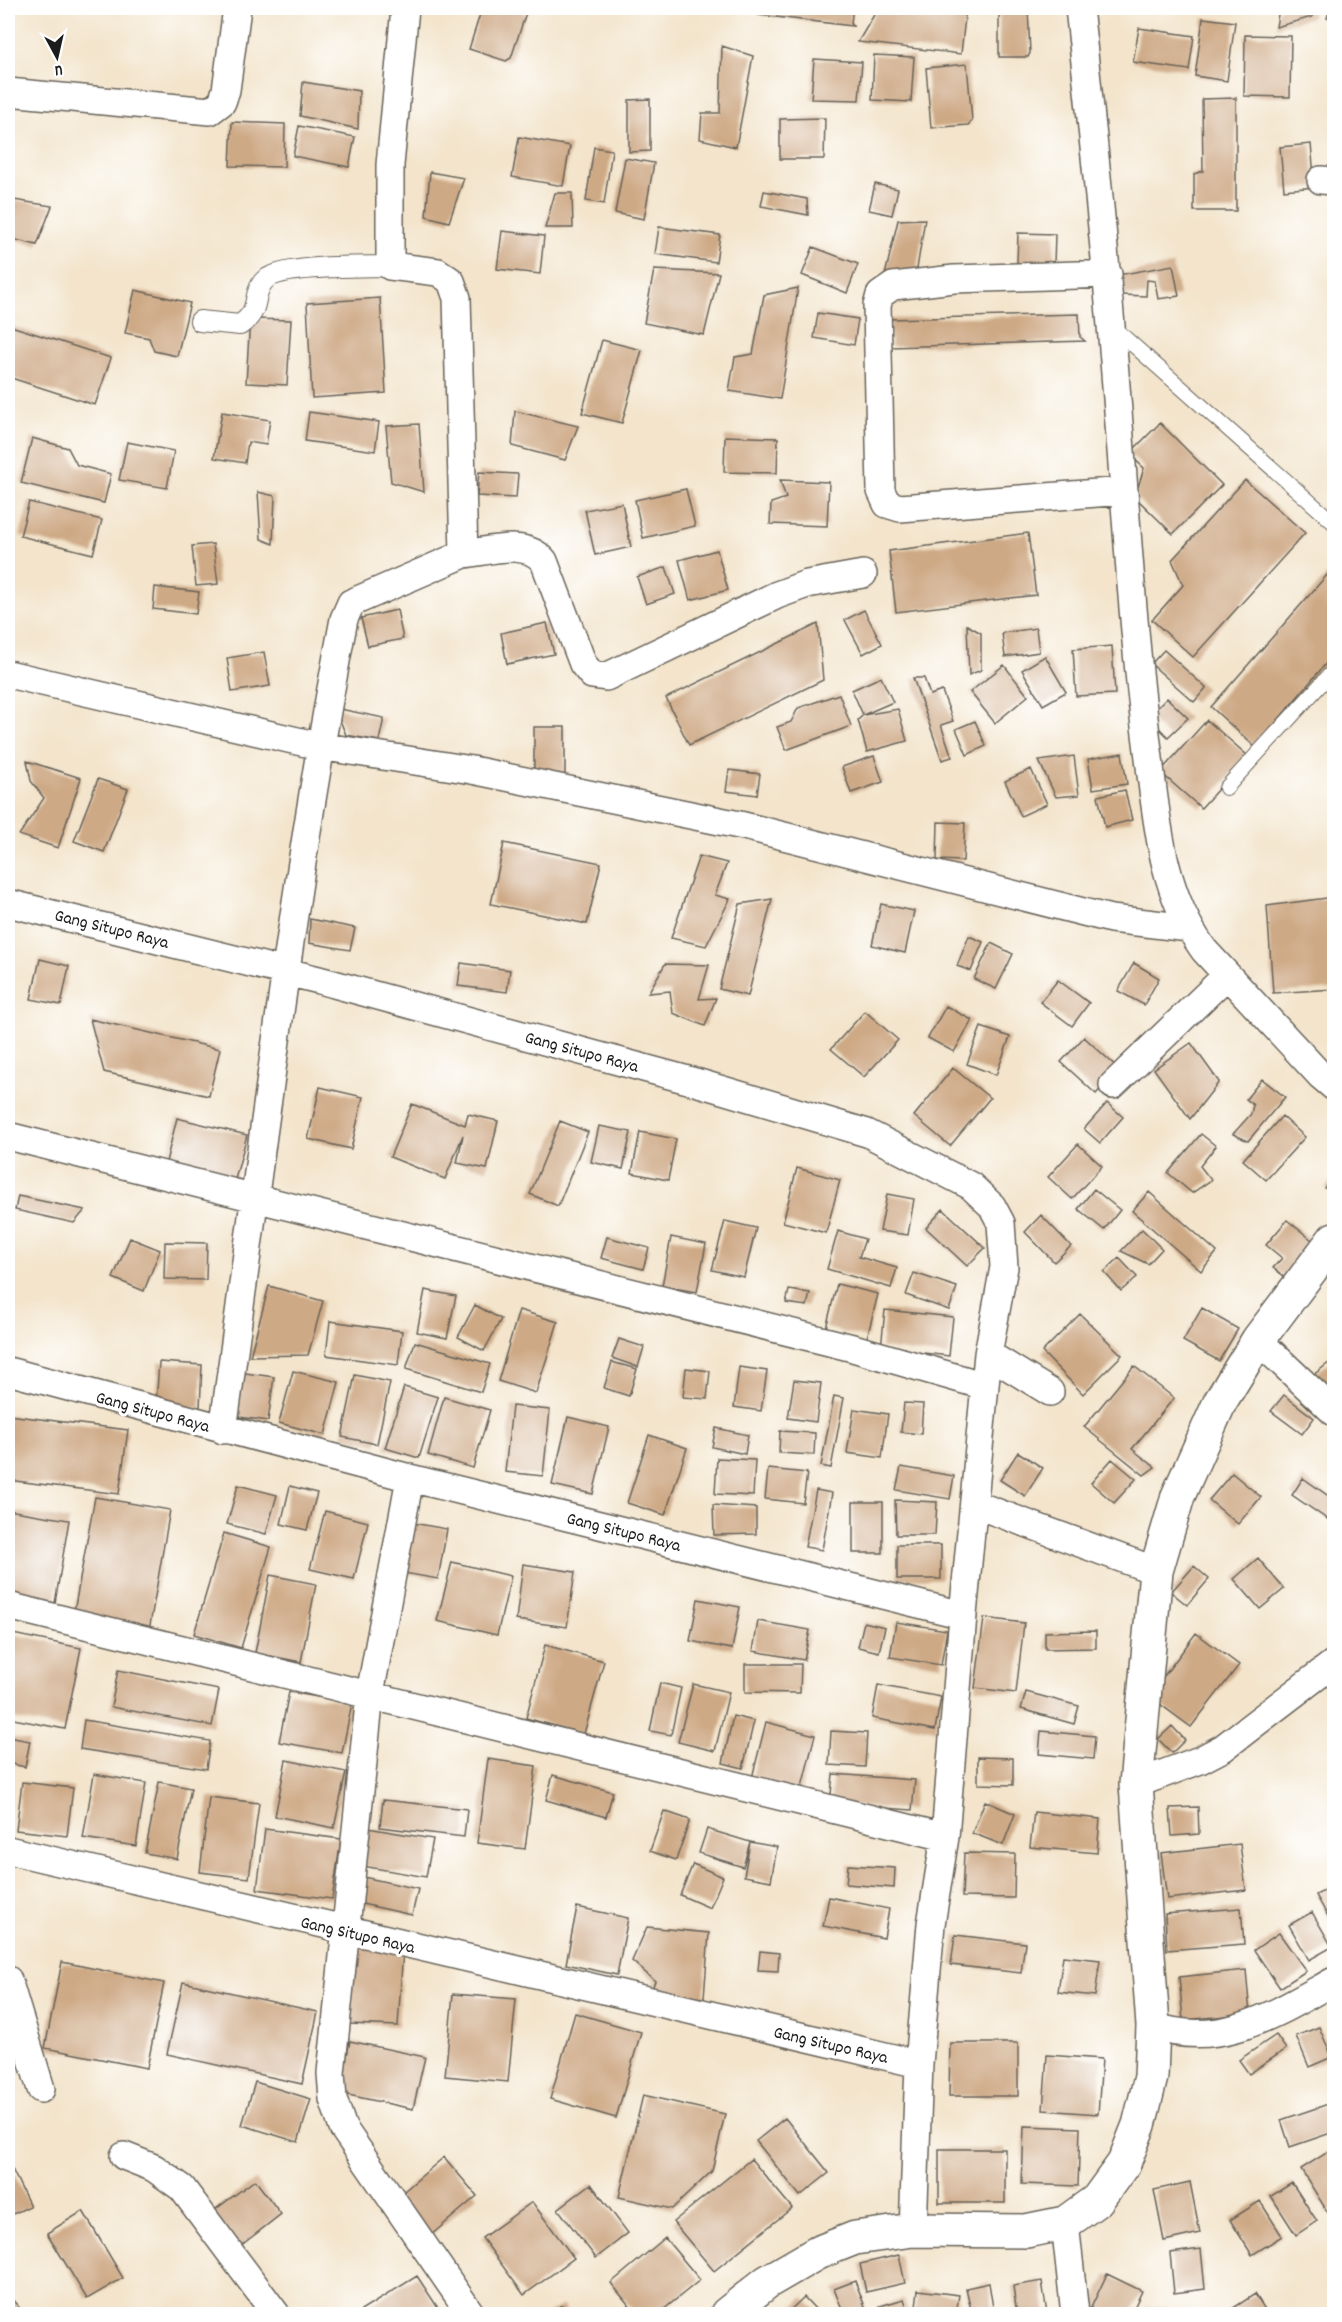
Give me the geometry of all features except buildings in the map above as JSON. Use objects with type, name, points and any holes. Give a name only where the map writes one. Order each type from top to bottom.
[{"type":"street","points":[[8,92],[210,111],[222,102],[226,90],[237,8]]},
{"type":"street","points":[[390,266],[390,165],[405,8]]},
{"type":"street","points":[[1079,8],[1108,274],[1138,681],[1162,856],[1173,896],[1189,928],[1227,975],[1335,1087]]},
{"type":"street","points":[[200,321],[240,325],[252,316],[262,283],[272,274],[296,270],[390,266],[438,272],[451,281],[457,298],[464,554]]},
{"type":"street","points":[[1108,274],[954,279],[893,286],[880,295],[877,306],[880,491],[887,504],[900,508],[1124,491]]},
{"type":"street","points":[[223,1430],[285,972],[319,746],[344,619],[351,603],[464,554],[525,547],[536,551],[544,561],[583,664],[592,675],[606,677],[777,595],[807,584],[863,574]]},
{"type":"street","points":[[8,674],[319,746],[472,770],[744,826],[1111,919],[1189,928]]},
{"type":"street","name":"Gang Situpo Raya","points":[[8,903],[285,972],[699,1083],[867,1133],[971,1186],[992,1206],[1001,1223],[1004,1267],[988,1354],[945,1837],[931,1924],[919,2064],[913,2230]]},
{"type":"street","points":[[1113,1085],[1227,975]]},
{"type":"street","points":[[8,1136],[853,1348],[985,1386]]},
{"type":"street","points":[[726,2314],[767,2282],[817,2253],[855,2238],[913,2230],[1026,2231],[1065,2223],[1097,2200],[1124,2163],[1139,2125],[1152,2077],[1153,2026],[1137,1784],[1156,1571],[1178,1496],[1220,1401],[1258,1340],[1335,1239]]},
{"type":"street","points":[[1258,1340],[1335,1412]]},
{"type":"street","points":[[988,1354],[1050,1392]]},
{"type":"street","name":"Gang Situpo Raya","points":[[8,1371],[410,1478],[963,1615]]},
{"type":"street","points":[[410,1478],[370,1694],[331,2073],[336,2108],[343,2128],[471,2314]]},
{"type":"street","points":[[974,1504],[1156,1571]]},
{"type":"street","points":[[8,1606],[945,1837]]},
{"type":"street","points":[[1137,1784],[1200,1760],[1223,1748],[1335,1663]]},
{"type":"street","name":"Gang Situpo Raya","points":[[8,1850],[919,2064]]},
{"type":"street","points":[[8,1980],[41,2089]]},
{"type":"street","points":[[1153,2026],[1171,2032],[1204,2036],[1226,2032],[1279,2011],[1335,1981]]},
{"type":"street","points":[[124,2156],[154,2168],[182,2188],[276,2314]]},
{"type":"street","points":[[1065,2223],[1075,2314]]},
{"type":"lane","points":[[1112,326],[1335,523]]},
{"type":"lane","points":[[1226,788],[1335,670]]}]
